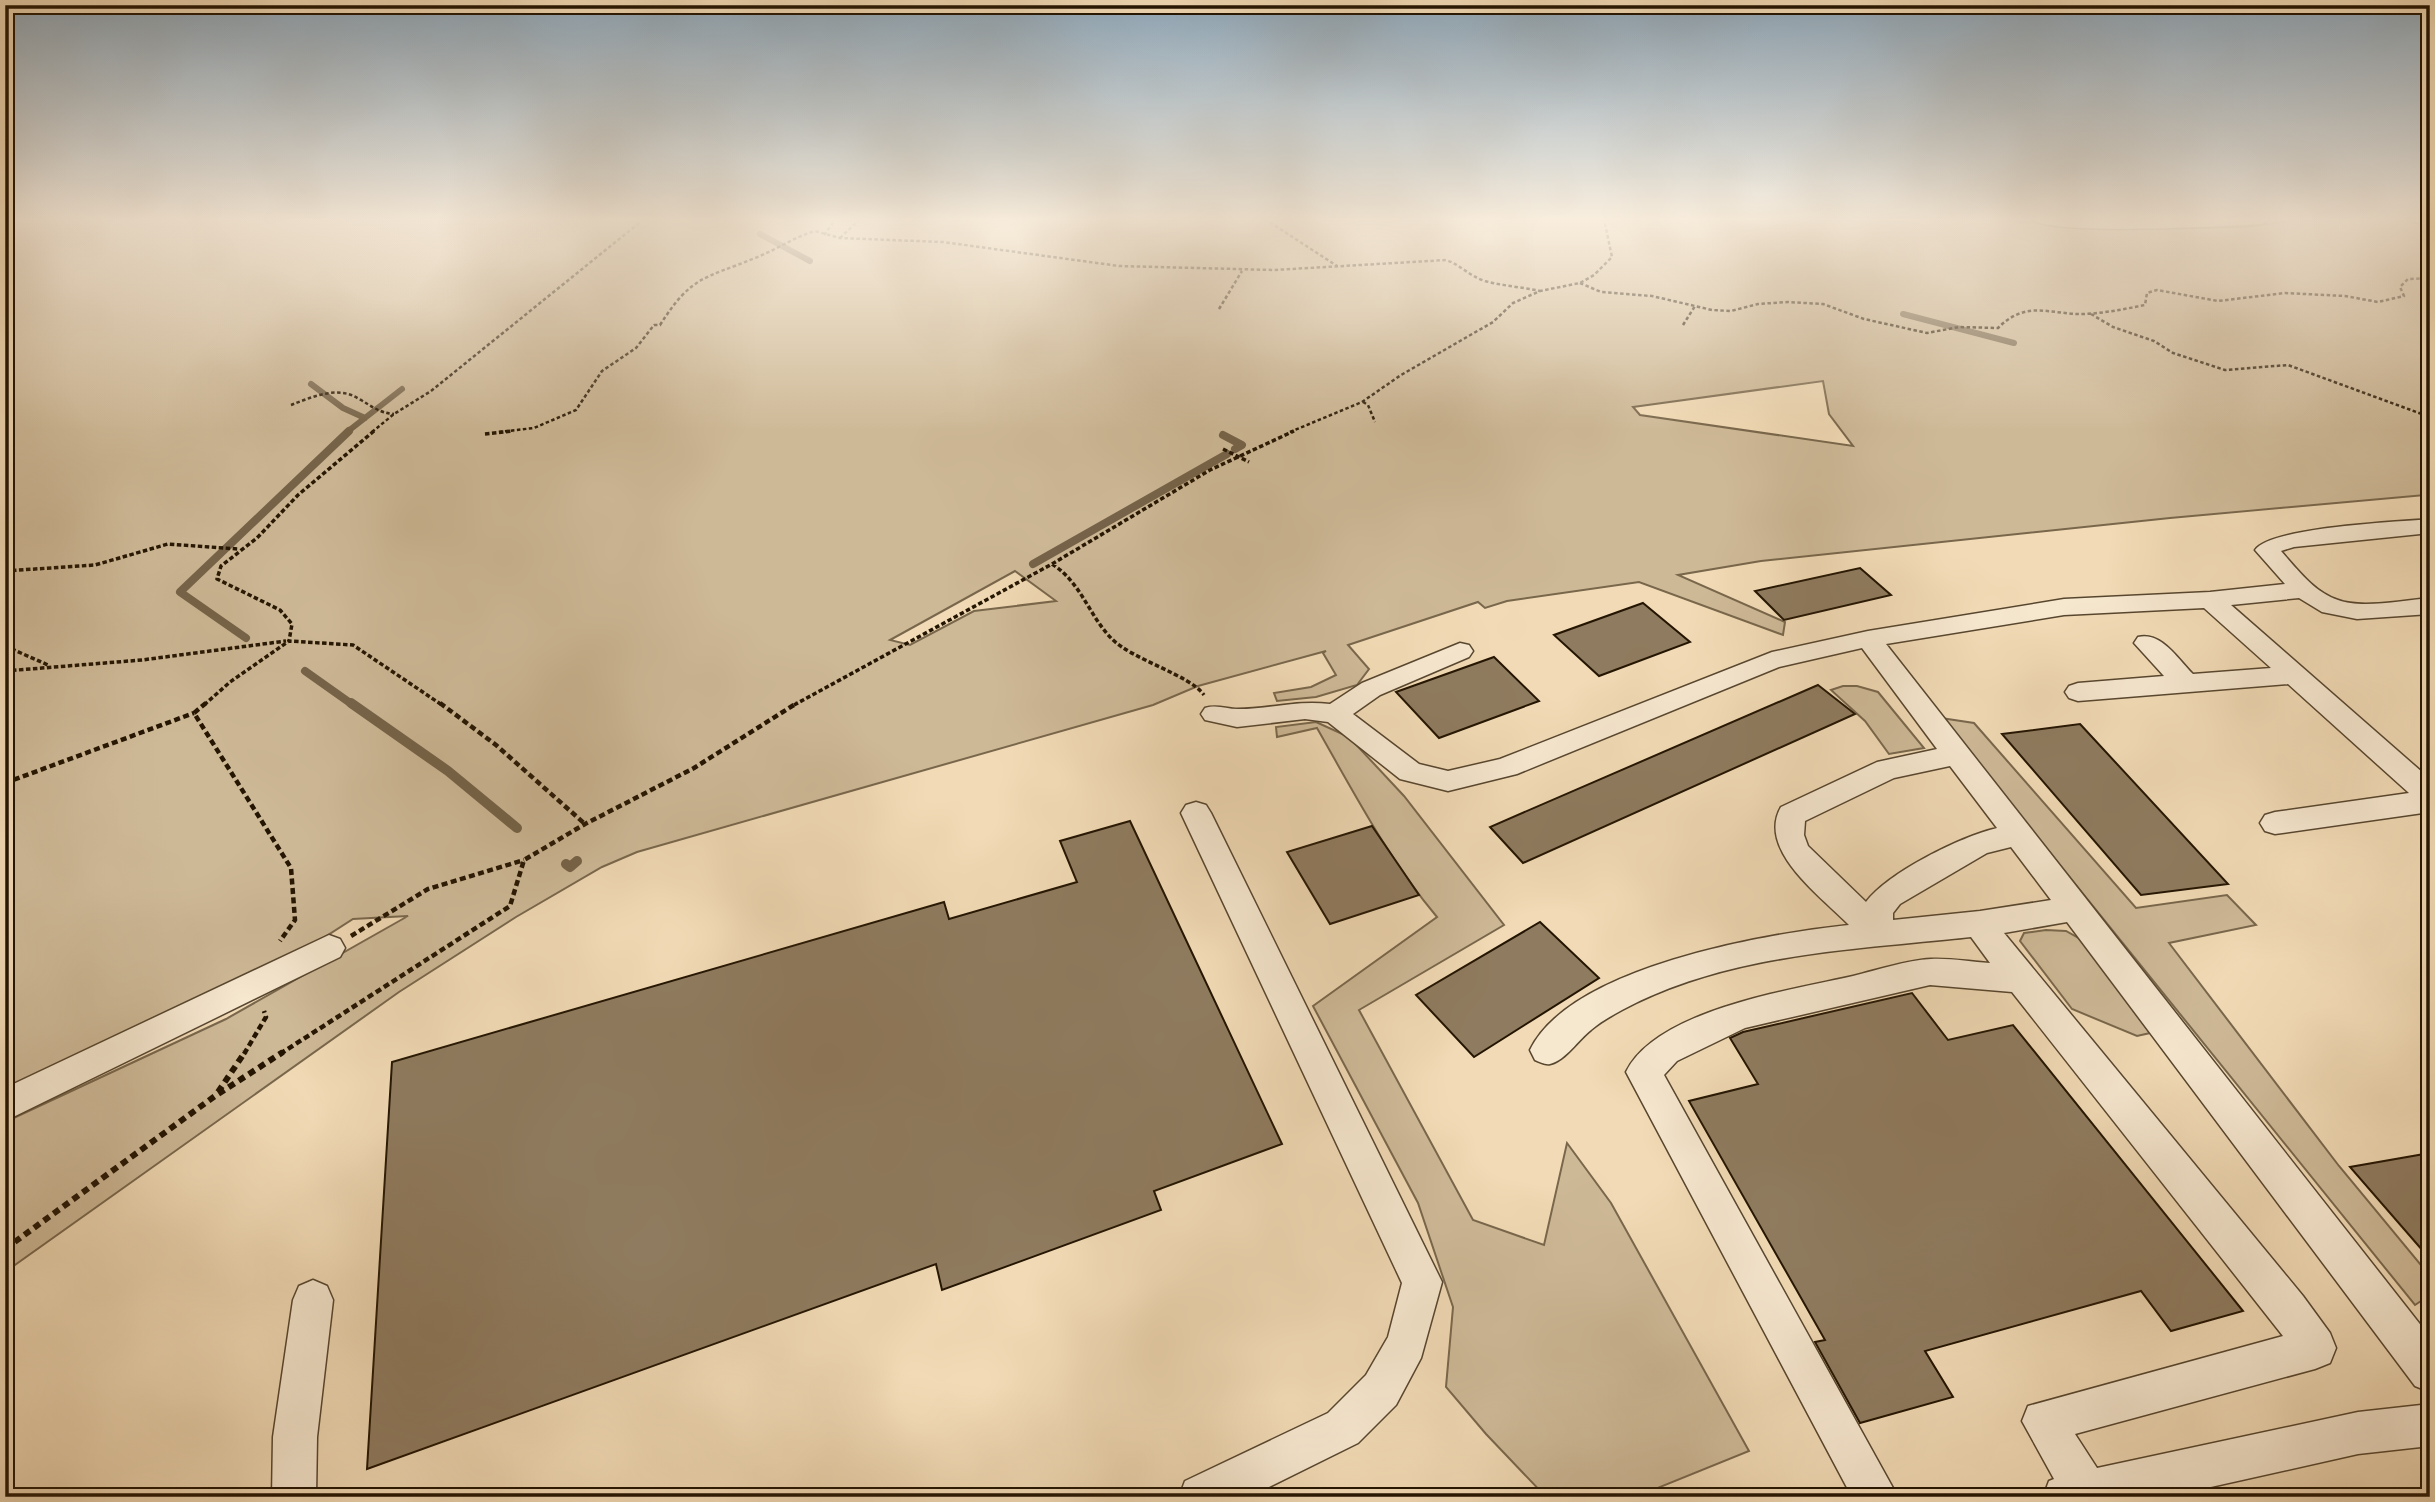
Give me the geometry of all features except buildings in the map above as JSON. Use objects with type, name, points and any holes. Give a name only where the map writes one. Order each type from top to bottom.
[{"type":"street","points":[[2430,526],[2294,540],[2274,545],[2267,550],[2303,590],[2331,607],[2357,611],[2430,606]]},
{"type":"street","points":[[1215,713],[1237,718],[1304,710],[1335,714],[1410,772],[1448,781],[1507,767],[1772,660],[1868,639],[2064,607],[2210,600],[2303,590]]},
{"type":"street","points":[[2210,600],[2430,796]]},
{"type":"street","points":[[1868,639],[2430,1371]]},
{"type":"street","points":[[2147,643],[2187,684]]},
{"type":"street","points":[[1335,714],[1371,689],[1460,651]]},
{"type":"street","points":[[2078,692],[2294,675]]},
{"type":"street","points":[[1877,933],[1796,852],[1788,835],[1791,815],[1887,769],[1957,755]]},
{"type":"street","points":[[2276,823],[2430,801]]},
{"type":"street","points":[[1196,813],[1422,1282],[1407,1344],[1381,1390],[1343,1428],[1201,1497]]},
{"type":"street","points":[[1877,933],[1877,910],[1889,895],[1978,844],[2017,834]]},
{"type":"street","points":[[1547,1050],[1590,1012],[1661,977],[1738,954],[2076,908]]},
{"type":"street","points":[[1978,923],[2289,1310],[2315,1348],[2043,1421],[2076,1495],[2358,1433],[2430,1425]]},
{"type":"street","points":[[5,1105],[329,948]]},
{"type":"street","points":[[1876,1497],[1644,1072],[1665,1051],[1708,1028],[1741,1016],[1930,972],[2021,979]]},
{"type":"street","points":[[294,1497],[295,1437],[313,1300]]},
{"type":"path","points":[[5,783],[194,713],[230,682],[289,641],[292,624],[279,610],[217,579],[221,566],[266,530],[298,495],[394,414],[431,391],[557,289]]},
{"type":"path","points":[[485,434],[534,428],[576,410],[602,371],[636,348],[654,325],[660,325],[687,289]]},
{"type":"path","points":[[1219,309],[1232,289]]},
{"type":"path","points":[[1533,289],[1540,291]]},
{"type":"path","points":[[329,948],[428,889],[524,860],[585,824],[694,768],[803,699],[1052,564],[1237,456],[1362,402],[1401,374],[1493,322],[1513,303],[1550,289]]},
{"type":"path","points":[[1594,289],[1652,296],[1731,311],[1769,303],[1823,304],[1864,319],[1927,333],[1959,327],[1998,328],[2008,316],[2031,310],[2090,314],[2146,305],[2147,293],[2157,290],[2218,301],[2285,293],[2345,296],[2378,302],[2404,296],[2401,289]]},
{"type":"path","points":[[1683,325],[1695,306]]},
{"type":"path","points":[[2090,314],[2113,327],[2154,341],[2173,353],[2225,370],[2288,365],[2430,417]]},
{"type":"path","points":[[292,405],[328,392],[345,393],[358,397],[373,412],[394,414]]},
{"type":"path","points":[[1362,402],[1368,405],[1375,422]]},
{"type":"path","points":[[1223,449],[1249,462]]},
{"type":"path","points":[[5,571],[44,571],[108,563],[159,545],[192,544],[214,549],[240,549]]},
{"type":"path","points":[[1052,564],[1067,573],[1113,640],[1168,673],[1198,686],[1215,713]]},
{"type":"path","points":[[5,671],[142,660],[289,641],[352,645],[425,692],[496,745],[585,824]]},
{"type":"path","points":[[5,646],[49,666]]},
{"type":"path","points":[[194,713],[291,868],[295,920],[263,964],[254,986],[266,1017],[241,1060],[215,1096]]},
{"type":"path","points":[[5,1249],[215,1096],[509,906],[524,860]]},
{"type":"shaded area","points":[[5,289],[2430,289],[2430,499],[2425,495],[2170,518],[1761,561],[1678,575],[1785,622],[1783,635],[1639,582],[1507,601],[1485,608],[1478,602],[1348,645],[1369,669],[1357,685],[1316,697],[1277,701],[1274,693],[1311,687],[1336,675],[1323,653],[1326,651],[1198,686],[1153,705],[637,852],[602,867],[516,917],[399,992],[5,1272],[5,1122],[226,1019],[408,916],[353,919],[303,951],[5,1092]],"holes":[[[1823,381],[1829,414],[1853,446],[1640,415],[1633,407]],[[1015,571],[1056,601],[974,611],[910,645],[890,640]]]},
{"type":"shaded area","points":[[1843,686],[1857,686],[1878,692],[1924,748],[1889,754],[1865,721],[1831,690]]},
{"type":"shaded area","points":[[1941,718],[1974,723],[2136,908],[2227,895],[2256,925],[2169,943],[2339,1166],[2430,1276],[2430,1295],[2415,1305]]},
{"type":"shaded area","points":[[1316,722],[1349,737],[1404,796],[1504,925],[1359,1010],[1473,1220],[1544,1245],[1567,1143],[1611,1203],[1749,1451],[1645,1493],[1646,1497],[1546,1497],[1446,1387],[1453,1307],[1418,1203],[1313,1006],[1437,917],[1403,873],[1317,728],[1277,737],[1276,727]]},
{"type":"shaded area","points":[[2066,931],[2082,940],[2150,1033],[2137,1036],[2072,1009],[2020,941],[2024,933]]},
{"type":"waterway","points":[[1903,314],[2014,343]]},
{"type":"waterway","points":[[311,384],[343,408],[365,418]]},
{"type":"waterway","points":[[365,418],[402,389]]},
{"type":"waterway","points":[[347,432],[365,418]]},
{"type":"waterway","points":[[246,638],[180,592],[349,431]]},
{"type":"waterway","points":[[1223,435],[1242,445],[1235,449]]},
{"type":"waterway","points":[[1033,564],[1227,454]]},
{"type":"waterway","points":[[305,671],[353,705]]},
{"type":"waterway","points":[[351,703],[448,771],[517,828]]},
{"type":"waterway","points":[[566,864],[570,867],[577,861]]}]
